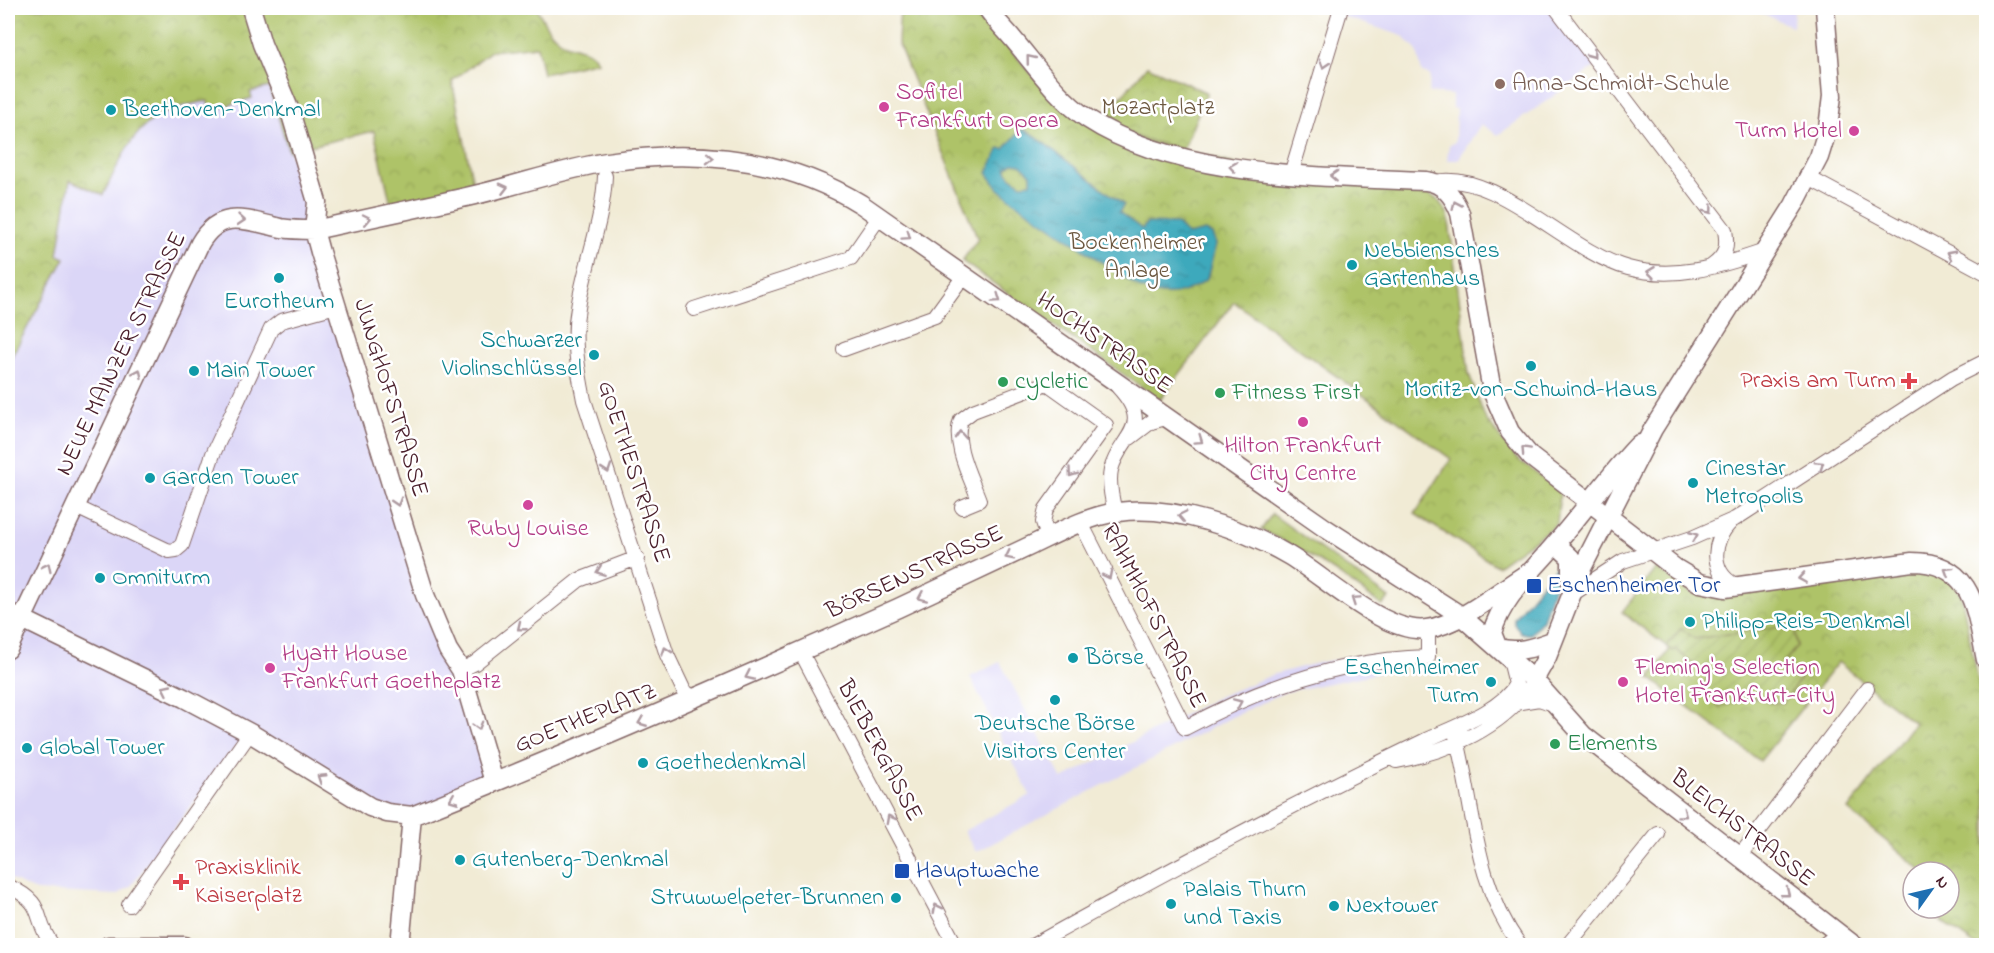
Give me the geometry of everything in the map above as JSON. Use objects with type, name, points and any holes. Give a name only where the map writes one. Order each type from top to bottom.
[{"type":"main road","points":[[987,8],[1065,99],[1094,123],[1138,146],[1217,165],[1291,174],[1435,182],[1448,191],[1460,213],[1490,381],[1501,417],[1517,442],[1531,457],[1652,551],[1700,583],[1715,587],[1742,587],[1912,561],[1932,562],[1955,574],[1968,589],[1976,609],[1986,660]]},
{"type":"main road","points":[[1534,680],[1569,596],[1653,429],[1809,178],[1828,128],[1832,96],[1825,8]]},
{"type":"main road","name":"JUNGHOFSTRASSE","points":[[255,13],[290,111],[317,202],[314,230],[425,595],[460,670],[494,782]]},
{"type":"main road","name":"NEUE MAINZER STRASSE","points":[[8,649],[14,616],[76,507],[204,235],[216,225],[233,219],[284,228],[314,230],[457,199],[606,162],[652,158]]},
{"type":"main road","name":"HOCHSTRASSE","points":[[652,158],[733,159],[782,168],[829,186],[880,216],[1325,528],[1461,615],[1504,652]]},
{"type":"main road","points":[[1552,641],[1522,651],[1504,652],[1492,633],[1494,624],[1528,573],[1556,544],[1612,472],[1653,429]]},
{"type":"main road","name":"BÖRSENSTRASSE","points":[[696,699],[1048,537],[1115,512],[1167,513],[1216,524],[1247,534],[1291,556],[1378,616],[1399,626],[1428,629]]},
{"type":"main road","points":[[1556,544],[1571,558],[1569,596]]},
{"type":"main road","points":[[1428,629],[1444,626],[1528,573]]},
{"type":"main road","points":[[14,616],[184,698],[250,733],[370,807],[387,813],[412,816],[399,945]]},
{"type":"main road","name":"BLEICHSTRASSE","points":[[1504,652],[1534,680],[1583,735],[1855,945]]},
{"type":"main road","name":"GOETHEPLATZ","points":[[412,816],[696,699]]},
{"type":"main road","points":[[118,945],[185,945]]},
{"type":"street","points":[[1291,174],[1341,8]]},
{"type":"street","points":[[1556,8],[1725,230],[1726,250],[1722,259],[1709,268]]},
{"type":"street","name":"GOETHESTRASSE","points":[[606,176],[604,204],[578,308],[578,358],[584,400],[667,655],[684,691],[696,699]]},
{"type":"street","points":[[1809,178],[1986,273]]},
{"type":"street","points":[[1435,182],[1444,180],[1464,183],[1492,192],[1604,260],[1628,268],[1668,274],[1709,268],[1762,252]]},
{"type":"street","points":[[694,309],[851,258],[880,216]]},
{"type":"street","points":[[844,349],[935,316],[964,276]]},
{"type":"street","points":[[76,507],[170,551],[176,550],[182,545],[225,427],[274,325],[336,306]]},
{"type":"street","points":[[1569,596],[1613,567],[1692,538],[1735,519],[1952,378],[1986,361]]},
{"type":"street","points":[[1112,380],[1124,393],[1132,409],[1134,422],[1130,438],[1111,471],[1115,512]]},
{"type":"street","points":[[962,507],[979,500],[960,445],[958,434],[961,420],[973,411],[1047,383],[1106,425],[1046,509],[1043,522],[1048,537]]},
{"type":"street","points":[[1130,438],[1151,422],[1166,418]]},
{"type":"street","points":[[1735,519],[1721,535],[1716,558],[1726,579],[1742,587]]},
{"type":"street","name":"RAHMHOFSTRASSE","points":[[1081,523],[1185,728],[1277,686],[1322,672],[1378,661],[1428,657],[1428,629]]},
{"type":"street","points":[[460,670],[475,663],[579,580],[637,558]]},
{"type":"street","name":"BIEBERGASSE","points":[[801,652],[956,945]]},
{"type":"street","points":[[1035,944],[1283,809],[1379,765],[1494,706],[1513,690],[1516,678],[1504,652]]},
{"type":"street","points":[[1379,765],[1407,759],[1457,743],[1495,722],[1534,680]]},
{"type":"street","points":[[1739,857],[1868,690]]},
{"type":"street","points":[[1515,703],[1539,699],[1554,704]]},
{"type":"street","points":[[1462,723],[1456,736],[1457,743],[1488,889],[1499,912],[1520,945]]},
{"type":"street","points":[[129,905],[250,733]]},
{"type":"street","points":[[1567,945],[1658,834]]},
{"type":"street","points":[[8,886],[32,900],[39,913],[44,931],[53,945]]},
{"type":"street","points":[[1822,945],[1838,934]]},
{"type":"shaded area","name":"Anna-Schmidt-Schule","points":[[1340,8],[1556,8],[1599,64],[1498,135],[1481,124],[1458,160],[1447,160],[1449,145],[1455,142],[1456,109],[1452,108],[1452,95],[1429,93],[1430,75],[1422,73],[1417,51],[1403,36],[1338,15]]},
{"type":"shaded area","points":[[1751,8],[1794,8],[1793,27]]},
{"type":"shaded area","points":[[269,86],[490,781],[412,811],[375,806],[249,728],[131,886],[117,895],[36,891],[8,878],[8,363],[64,258],[58,255],[70,179],[103,195],[134,137],[155,117],[176,107],[208,101],[210,111],[251,98],[250,92]]},
{"type":"shaded area","points":[[1376,654],[1379,673],[1285,692],[1232,717],[976,852],[964,831],[1030,795],[970,677],[1000,662],[1062,779],[1220,696],[1275,674],[1321,662]]},
{"type":"green space","points":[[8,8],[537,8],[545,24],[556,37],[566,44],[587,51],[598,61],[543,74],[537,46],[491,51],[452,81],[474,188],[392,209],[374,131],[289,151],[269,87],[250,92],[252,98],[209,111],[208,101],[185,105],[167,112],[152,120],[130,143],[103,195],[70,180],[58,255],[65,258],[8,363]]},
{"type":"green space","name":"Bockenheimer Anlage","points":[[900,8],[974,8],[1035,78],[1084,123],[1289,179],[1423,191],[1438,200],[1448,214],[1469,374],[1485,418],[1516,458],[1560,491],[1557,524],[1497,566],[1415,514],[1451,459],[1234,302],[1160,400],[962,261],[978,239],[898,43]]},
{"type":"green space","name":"Mozartplatz","points":[[1147,66],[1207,93],[1183,149],[1142,139],[1102,120]]},
{"type":"green space","points":[[1272,514],[1389,598],[1382,606],[1324,565],[1261,530]]},
{"type":"green space","points":[[1656,568],[1693,594],[1928,568],[1947,576],[1961,594],[1986,720],[1986,945],[1975,945],[1940,920],[1961,920],[1961,860],[1909,860],[1848,810],[1914,723],[1838,662],[1760,761],[1650,678],[1670,649],[1622,612]],"holes":[[[1803,623],[1795,632],[1797,646],[1782,665],[1770,703],[1761,696],[1754,699],[1710,677],[1675,649],[1695,639]]]},
{"type":"green space","points":[[1803,623],[1805,631],[1795,633],[1797,646],[1783,664],[1800,679],[1783,703],[1770,703],[1757,696],[1720,707],[1700,689],[1709,676],[1675,649],[1673,651],[1667,646],[1681,628],[1695,639]]},
{"type":"water","points":[[1022,129],[1032,134],[1124,205],[1119,212],[1142,229],[1147,223],[1177,224],[1188,235],[1205,231],[1212,234],[1216,244],[1207,279],[1191,289],[1175,294],[1159,294],[1141,289],[1016,203],[998,188],[987,173],[1000,148],[1004,149]],"holes":[[[1013,163],[1020,164],[1031,174],[1031,183],[1021,184],[1010,176],[1006,168]]]},
{"type":"water","points":[[1557,565],[1560,568],[1543,620],[1531,634],[1522,634],[1514,624],[1514,618]]},
{"type":"place","name":"Anna-Schmidt-Schule","points":[[1500,84]]},
{"type":"place","name":"Sofitel Frankfurt Opera","points":[[884,107]]},
{"type":"place","name":"Beethoven-Denkmal","points":[[111,110]]},
{"type":"place","name":"Turm Hotel","points":[[1854,131]]},
{"type":"place","name":"Nebbiensches Gartenhaus","points":[[1352,265]]},
{"type":"place","name":"Eurotheum","points":[[279,278]]},
{"type":"place","name":"Schwarzer Violinschlüssel","points":[[594,355]]},
{"type":"place","name":"Moritz-von-Schwind-Haus","points":[[1531,366]]},
{"type":"place","name":"Main Tower","points":[[194,371]]},
{"type":"place","name":"Praxis am Turm","points":[[1909,381]]},
{"type":"place","name":"cycletic","points":[[1003,382]]},
{"type":"place","name":"Fitness First","points":[[1220,393]]},
{"type":"place","name":"Hilton Frankfurt City Centre","points":[[1303,422]]},
{"type":"place","name":"Garden Tower","points":[[150,478]]},
{"type":"place","name":"Cinestar Metropolis","points":[[1693,483]]},
{"type":"place","name":"Ruby Louise","points":[[528,505]]},
{"type":"place","name":"Omniturm","points":[[100,578]]},
{"type":"place","name":"Eschenheimer Tor","points":[[1534,586]]},
{"type":"place","name":"Philipp-Reis-Denkmal","points":[[1690,622]]},
{"type":"place","name":"Börse","points":[[1073,658]]},
{"type":"place","name":"Hyatt House Frankfurt Goetheplatz","points":[[270,668]]},
{"type":"place","name":"Eschenheimer Turm","points":[[1491,682]]},
{"type":"place","name":"Fleming's Selection Hotel Frankfurt-City","points":[[1623,682]]},
{"type":"place","name":"Deutsche Börse Visitors Center","points":[[1055,700]]},
{"type":"place","name":"Elements","points":[[1555,744]]},
{"type":"place","name":"Global Tower","points":[[27,748]]},
{"type":"place","name":"Goethedenkmal","points":[[643,763]]},
{"type":"place","name":"Gutenberg-Denkmal","points":[[460,860]]},
{"type":"place","name":"Hauptwache","points":[[902,871]]},
{"type":"place","name":"Praxisklinik Kaiserplatz","points":[[181,882]]},
{"type":"place","name":"Struwwelpeter-Brunnen","points":[[896,898]]},
{"type":"place","name":"Palais Thurn und Taxis","points":[[1171,904]]},
{"type":"place","name":"Nextower","points":[[1334,906]]}]
